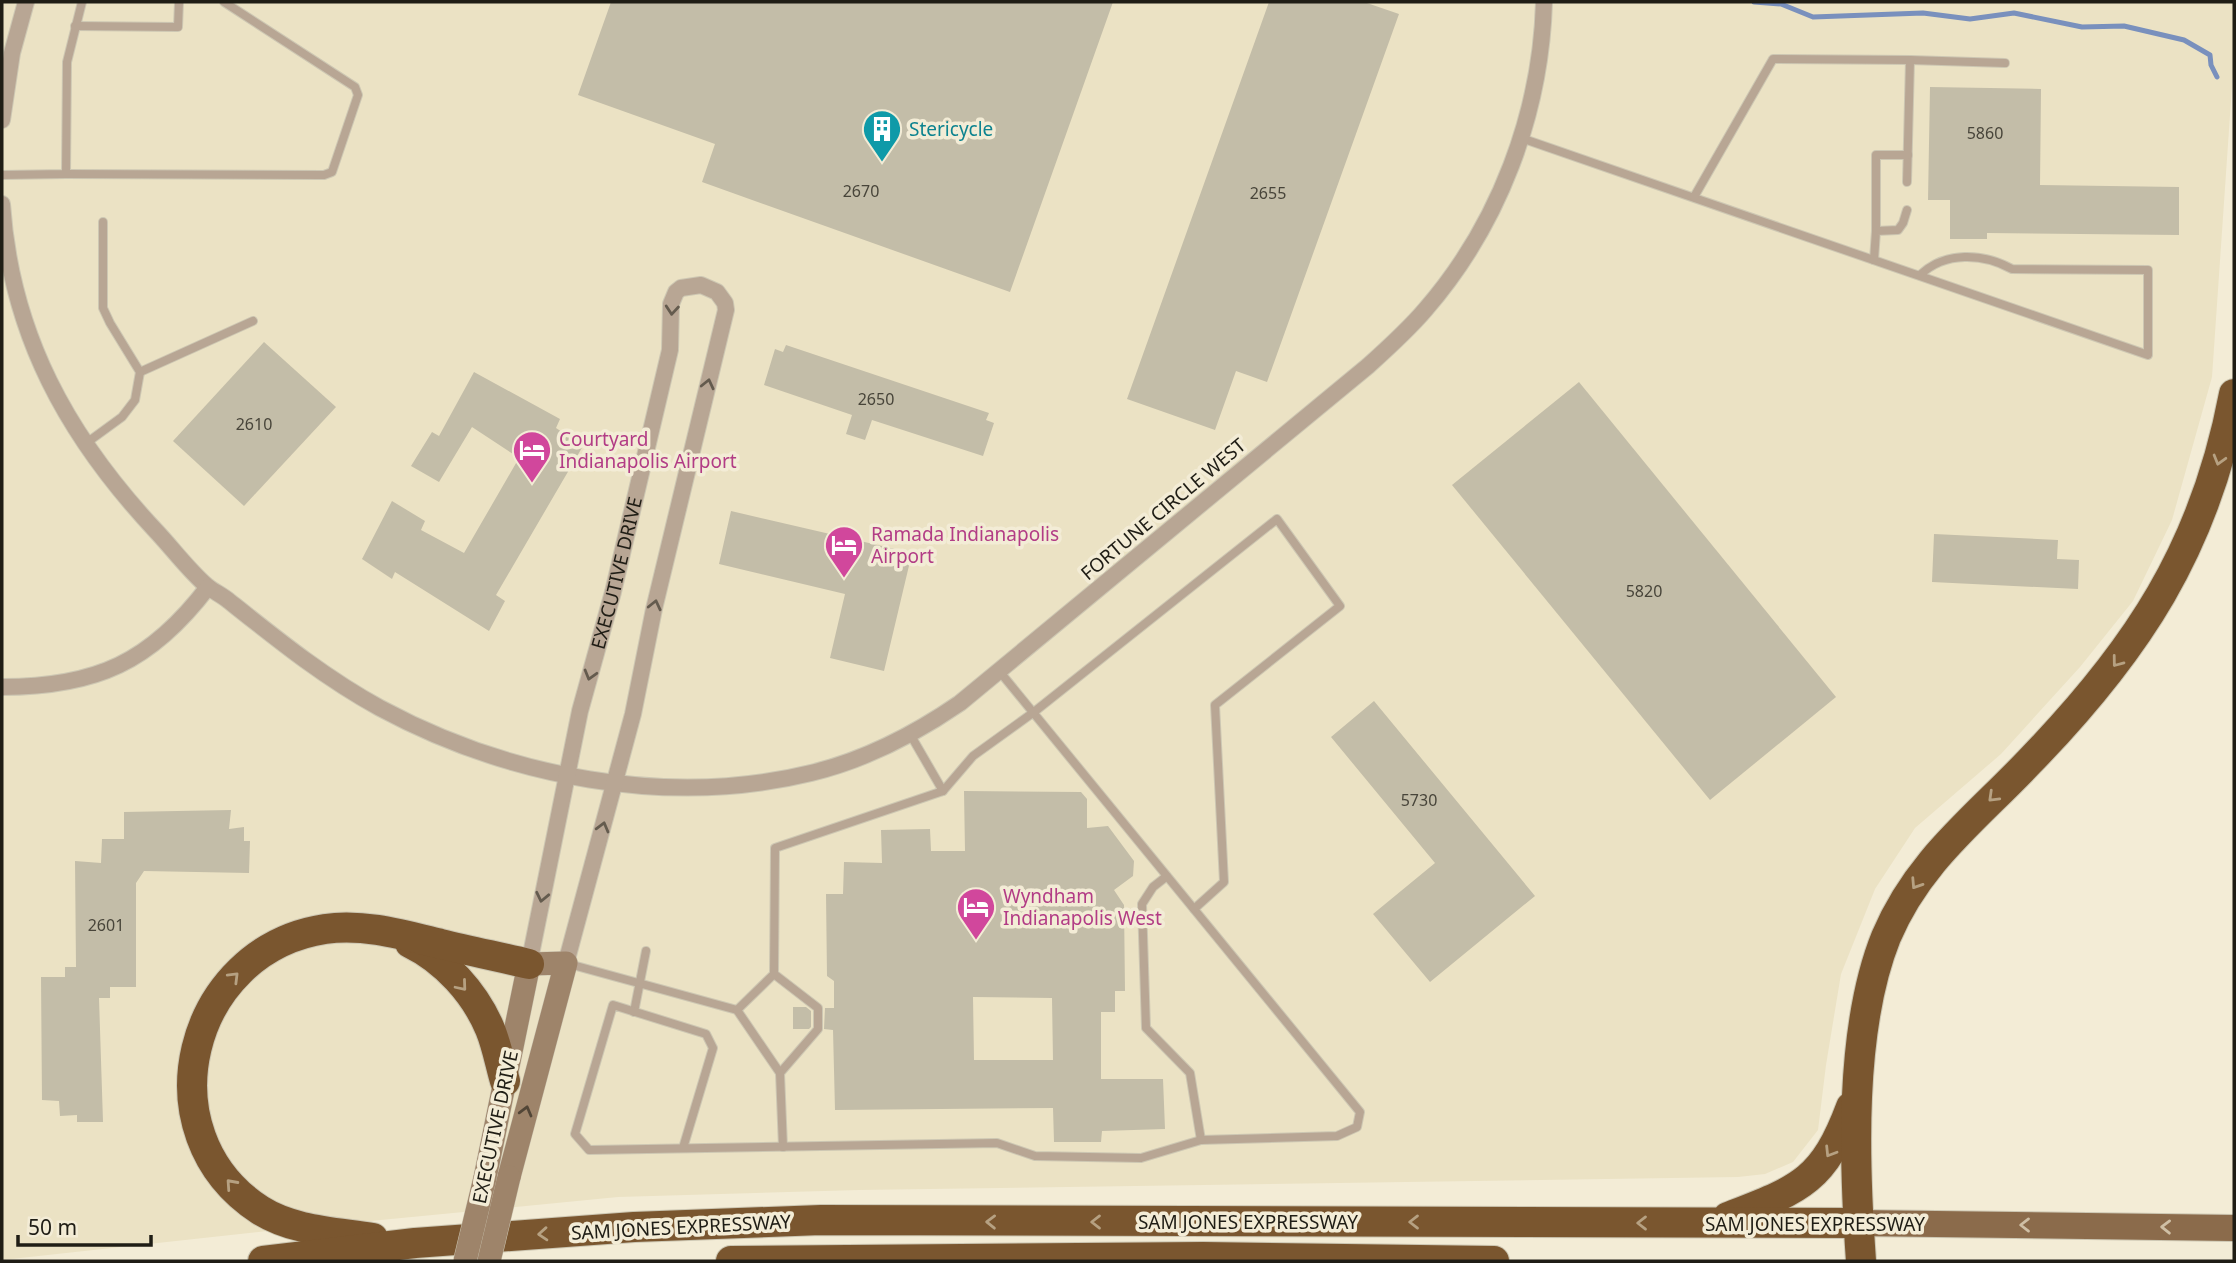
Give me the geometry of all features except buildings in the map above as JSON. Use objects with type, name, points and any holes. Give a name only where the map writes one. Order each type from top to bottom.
[{"type":"highway","points":[[1861,1261],[1858,1223],[1857,1090],[1863,1030],[1872,982],[1886,937],[1900,909],[1936,855],[2079,709],[2119,660],[2149,616],[2193,531],[2216,471],[2234,394]]},
{"type":"highway","points":[[415,1243],[310,1229],[262,1211],[242,1196],[219,1170],[202,1136],[192,1095],[193,1061],[205,1020],[225,986],[257,957],[289,940],[321,930],[388,932],[529,964]]},
{"type":"highway","points":[[388,932],[429,954],[465,988],[490,1030],[505,1081]]},
{"type":"highway","points":[[1710,1224],[1773,1199],[1810,1177],[1829,1157],[1857,1090]]},
{"type":"highway","name":"SAM JONES EXPRESSWAY","points":[[263,1261],[415,1243],[634,1227],[821,1220],[1858,1223]]},
{"type":"highway","points":[[948,1258],[995,1261]]},
{"type":"highway","name":"SAM JONES EXPRESSWAY","points":[[731,1261],[948,1258],[1494,1261]]},
{"type":"main road","name":"SAM JONES EXPRESSWAY","points":[[1858,1223],[2234,1228]]},
{"type":"street","points":[[2,120],[12,53],[26,2]]},
{"type":"street","name":"FORTUNE CIRCLE WEST","points":[[2,204],[10,265],[26,324],[57,399],[85,444],[125,499],[208,587],[298,656],[380,708],[436,735],[475,749],[593,780],[657,786],[742,785],[798,776],[862,757],[910,734],[949,711],[1368,366],[1411,326],[1431,304],[1470,248],[1496,201],[1521,138],[1535,85],[1544,2]]},
{"type":"street","name":"EXECUTIVE DRIVE","points":[[465,1261],[485,1178],[585,693],[670,350],[671,304],[676,292],[681,288],[701,285],[717,292],[726,310],[654,609],[633,714],[489,1261]]},
{"type":"street","points":[[2,687],[61,684],[117,667],[147,650],[167,634],[208,587]]},
{"type":"street","points":[[529,964],[566,963]]},
{"type":"lane","points":[[66,174],[67,62],[82,2]]},
{"type":"lane","points":[[75,26],[178,27],[179,2]]},
{"type":"lane","points":[[2,174],[324,175],[332,172],[358,95],[355,87],[224,2]]},
{"type":"lane","points":[[1694,197],[1773,59],[2006,63]]},
{"type":"lane","points":[[1907,182],[1910,60]]},
{"type":"lane","points":[[1521,138],[2148,355],[2148,270],[2012,269],[1995,260],[1971,256],[1930,265],[1920,275]]},
{"type":"lane","points":[[1874,260],[1876,155],[1908,155]]},
{"type":"lane","points":[[1876,231],[1898,230],[1906,210]]},
{"type":"lane","points":[[85,444],[122,418],[135,400],[140,372],[103,308],[103,222]]},
{"type":"lane","points":[[140,372],[253,321]]},
{"type":"lane","points":[[737,1010],[774,974],[775,848],[943,791],[973,756],[1034,712],[1277,519],[1339,606],[1215,705],[1224,881],[1194,909]]},
{"type":"lane","points":[[683,1149],[713,1048],[706,1034],[613,1005],[575,1134],[589,1150],[683,1149],[997,1143],[1035,1156],[1141,1158],[1201,1140],[1337,1136],[1357,1127],[1360,1112],[1000,671]]},
{"type":"lane","points":[[910,734],[943,791]]},
{"type":"lane","points":[[1167,876],[1153,887],[1142,904],[1146,1028],[1190,1073],[1201,1140]]},
{"type":"lane","points":[[634,1012],[646,951]]},
{"type":"lane","points":[[566,963],[737,1010],[780,1073],[783,1147]]},
{"type":"lane","points":[[774,974],[818,1008],[818,1029],[780,1073]]},
{"type":"shaded area","points":[[2,2],[2234,2],[2234,57],[2212,377],[2172,520],[2133,601],[2080,667],[2001,754],[1915,828],[1875,889],[1841,974],[1818,1130],[1793,1162],[1765,1174],[1738,1177],[859,1190],[618,1197],[2,1260]]},
{"type":"waterway","points":[[1754,2],[1781,4],[1813,17],[1923,13],[1970,19],[2014,13],[2082,27],[2124,26],[2184,40],[2210,55],[2217,77]]},
{"type":"place","name":"Stericycle","points":[[882,163]]},
{"type":"place","name":"Courtyard Indianapolis Airport","points":[[532,484]]},
{"type":"place","name":"Ramada Indianapolis Airport","points":[[844,579]]},
{"type":"place","name":"Wyndham Indianapolis West","points":[[976,941]]}]
